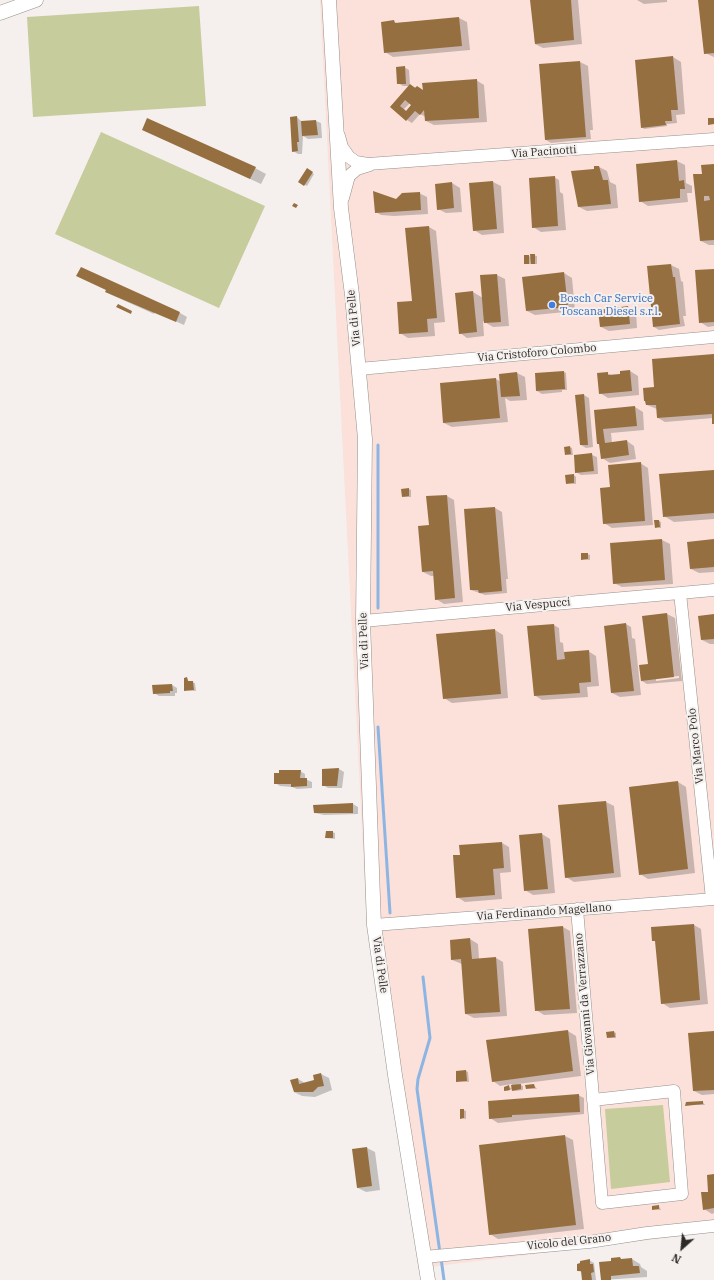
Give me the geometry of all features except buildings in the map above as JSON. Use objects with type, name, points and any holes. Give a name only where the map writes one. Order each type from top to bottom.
[{"type":"street","points":[[0,13],[36,0]]},
{"type":"street","name":"Via di Pelle","points":[[329,0],[341,208],[359,368],[365,439],[363,621],[374,925],[395,1075],[429,1256],[428,1280]]},
{"type":"street","name":"Via Pacinotti","points":[[337,121],[340,141],[346,154],[356,162],[373,164]]},
{"type":"street","name":"Via Pacinotti","points":[[341,208],[349,176],[361,167],[373,164],[714,139]]},
{"type":"street","name":"Via Cristoforo Colombo","points":[[359,368],[714,337]]},
{"type":"street","name":"Via Vespucci","points":[[363,621],[714,590]]},
{"type":"street","name":"Via Marco Polo","points":[[680,593],[713,899]]},
{"type":"street","name":"Via Ferdinando Magellano","points":[[374,925],[713,899]]},
{"type":"street","name":"Via Giovanni da Verrazzano","points":[[577,909],[602,1203],[682,1194],[674,1091],[594,1100]]},
{"type":"street","name":"Vicolo del Grano","points":[[429,1256],[589,1242],[647,1233],[714,1226]]},
{"type":"shaded area","points":[[320,0],[714,0],[714,1232],[421,1268],[367,928]]},
{"type":"green space","points":[[199,6],[206,106],[33,117],[27,17]]},
{"type":"green space","points":[[101,132],[265,206],[219,308],[55,234]]},
{"type":"green space","points":[[663,1105],[670,1182],[611,1189],[605,1109]]},
{"type":"waterway","points":[[378,445],[378,608]]},
{"type":"waterway","points":[[378,727],[390,913]]},
{"type":"waterway","points":[[423,977],[430,1038],[418,1079],[417,1089],[440,1253]]},
{"type":"waterway","points":[[441,1258],[444,1280]]},
{"type":"place","name":"Bosch Car Service Toscana Diesel s.r.l.","points":[[552,305]]}]
